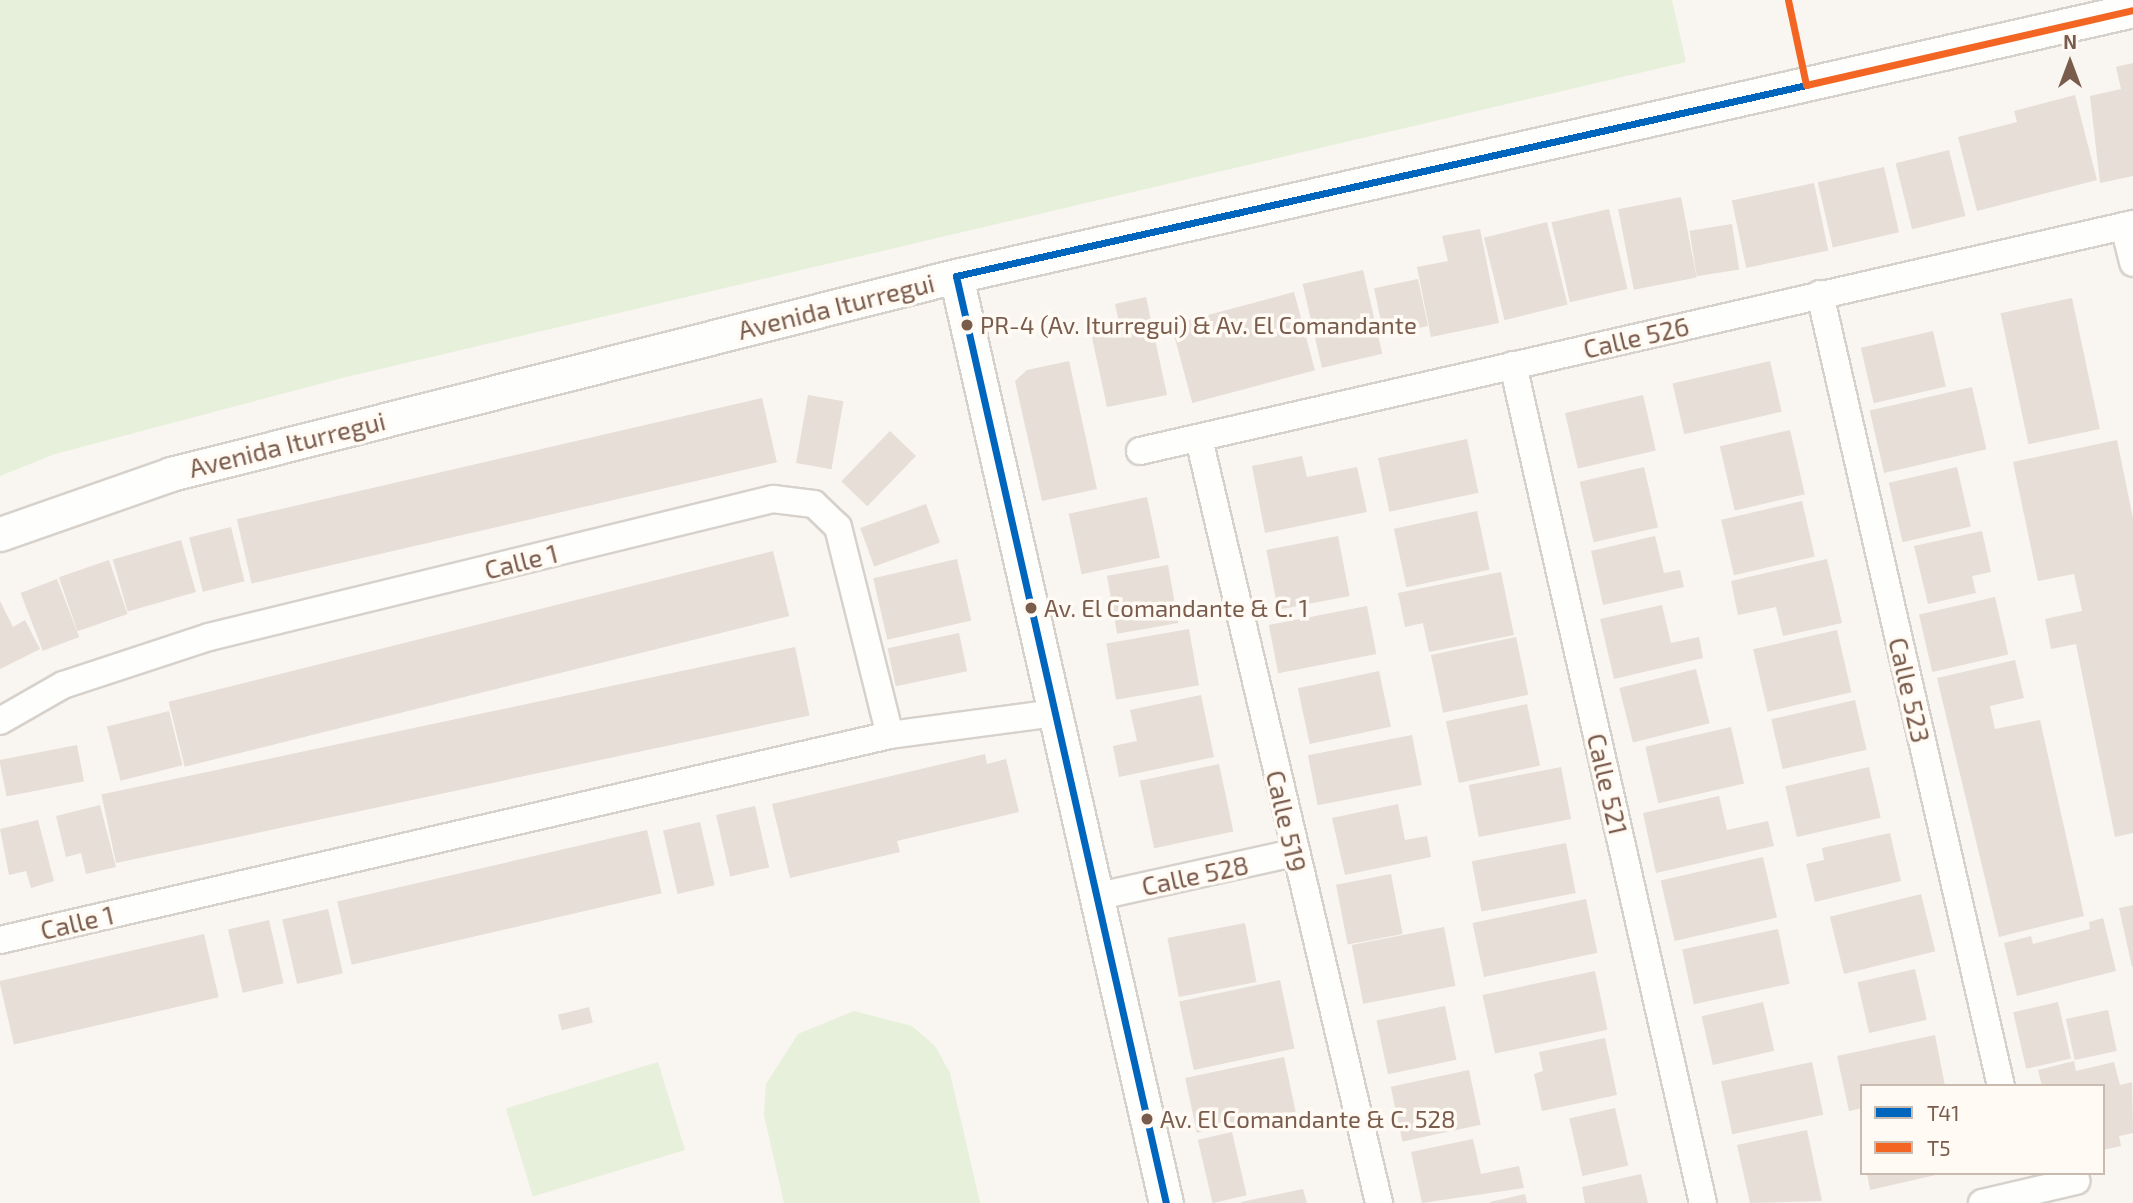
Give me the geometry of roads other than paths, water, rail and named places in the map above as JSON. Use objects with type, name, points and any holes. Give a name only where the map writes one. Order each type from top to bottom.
[{"type":"street","name":"Avenida Iturregui","points":[[0,534],[171,474],[956,276],[2133,10]]},
{"type":"street","points":[[2129,225],[2133,263]]},
{"type":"street","name":"Calle 526","points":[[1140,451],[2129,225]]},
{"type":"street","points":[[956,276],[1166,1203]]},
{"type":"street","name":"Calle 523","points":[[1819,294],[2001,1084]]},
{"type":"street","name":"Calle 521","points":[[1513,365],[1703,1203]]},
{"type":"street","name":"Calle 519","points":[[1199,439],[1294,853],[1379,1203]]},
{"type":"street","name":"Calle 1","points":[[0,721],[63,685],[209,637],[774,499],[814,504],[838,527],[890,735]]},
{"type":"street","name":"Calle 1","points":[[0,940],[890,735],[1055,713]]},
{"type":"street","name":"Calle 528","points":[[1095,897],[1294,853]]},
{"type":"street","points":[[1982,1203],[2023,1183],[2076,1181]]},
{"type":"place","name":"PR-4 (Av. Iturregui) & Av. El Comandante","points":[[967,325]]},
{"type":"place","name":"Av. El Comandante & C. 1","points":[[1031,608]]},
{"type":"place","name":"Av. El Comandante & C. 528","points":[[1147,1119]]}]
